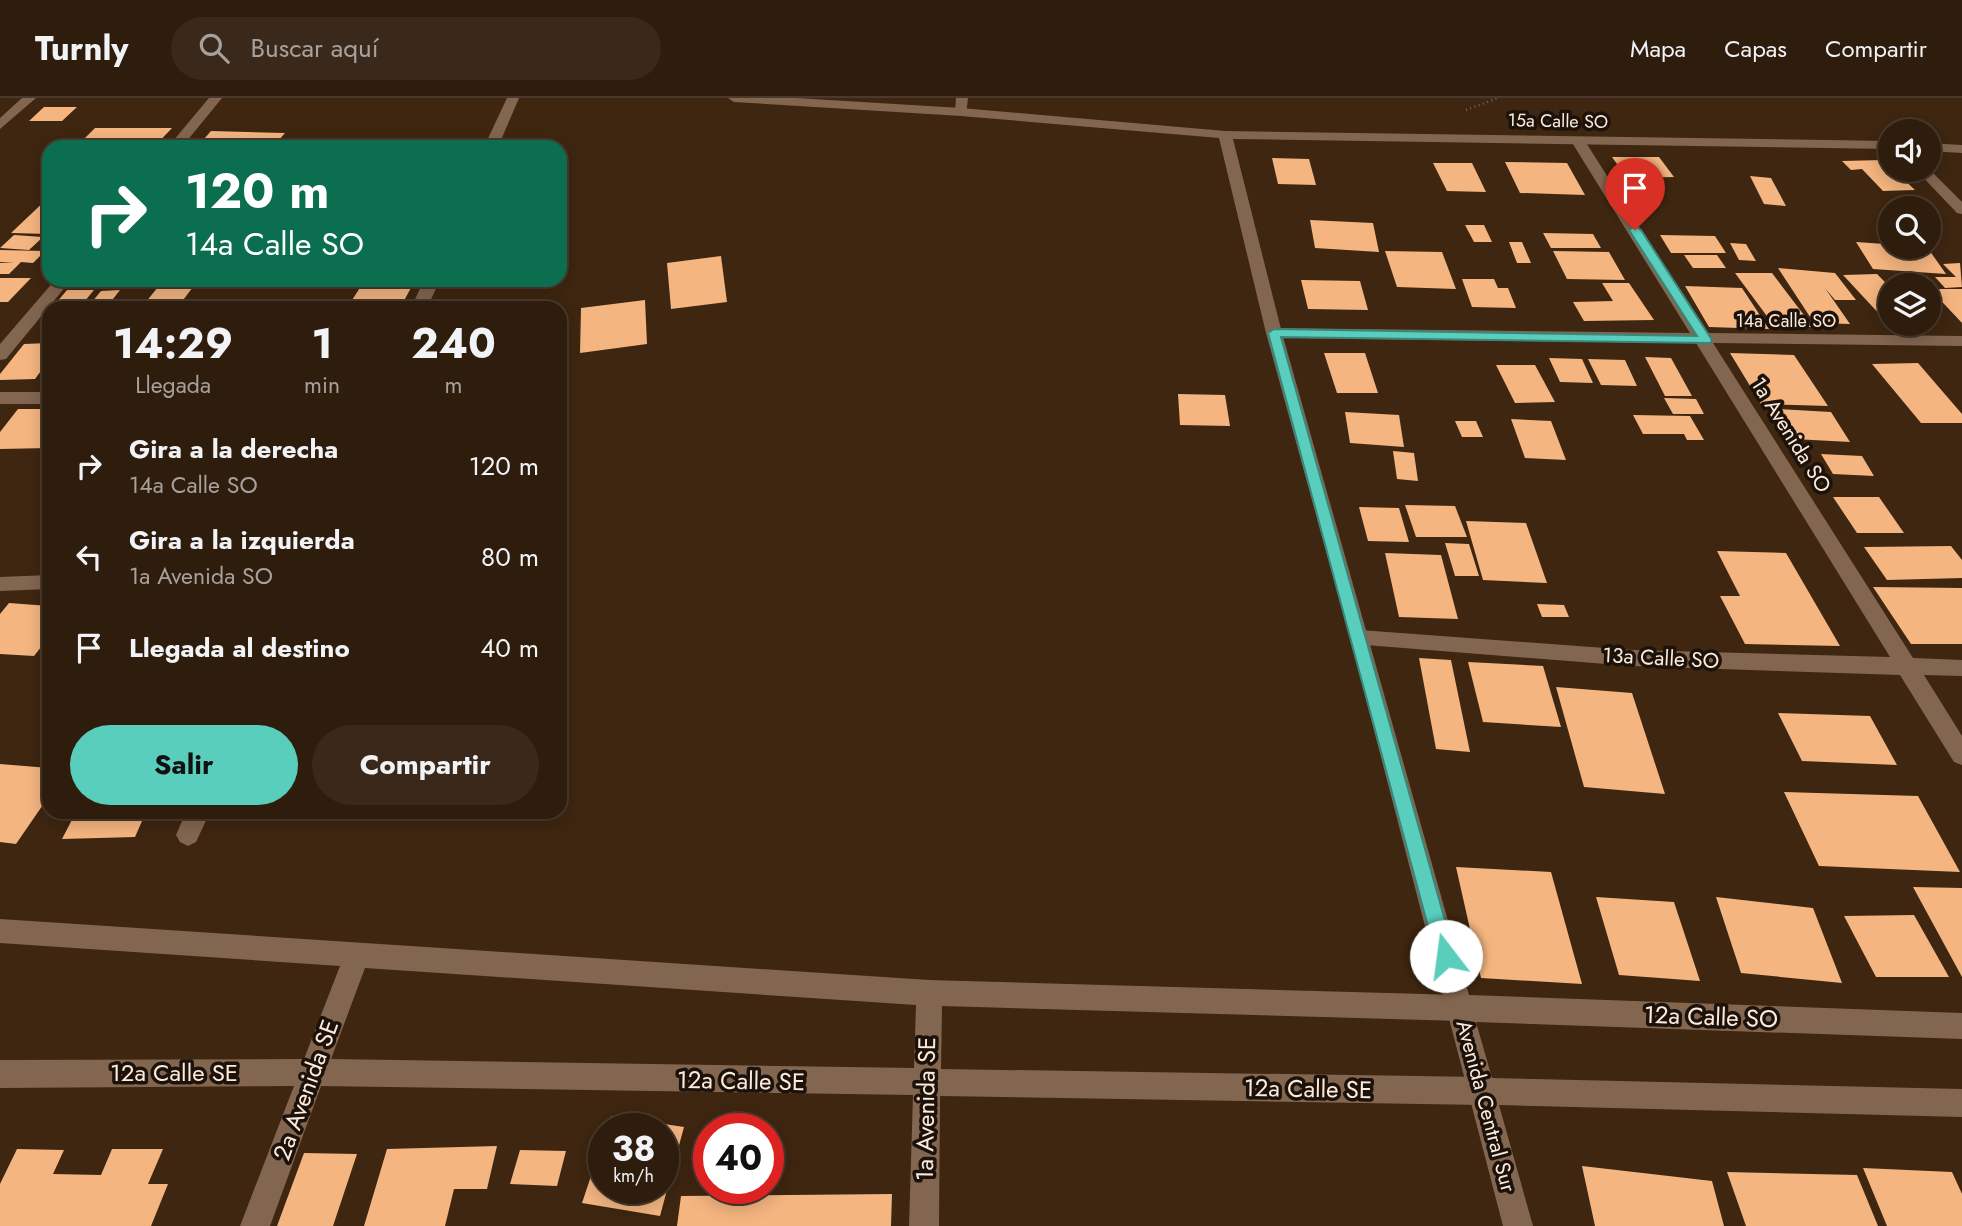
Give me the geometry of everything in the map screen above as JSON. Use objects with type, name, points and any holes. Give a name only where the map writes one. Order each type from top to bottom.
[{"type":"street","points":[[0,125],[30,98]]},
{"type":"street","points":[[181,140],[216,98]]},
{"type":"street","points":[[494,140],[513,98]]},
{"type":"street","name":"15a Calle SO","points":[[734,98],[961,112],[1225,135],[1878,145]]},
{"type":"street","points":[[961,112],[962,98]]},
{"type":"street","name":"Avenida Central Sur","points":[[1225,135],[1274,333],[1360,638],[1518,1226]]},
{"type":"street","name":"1a Avenida SO","points":[[1578,141],[1706,340],[1962,755]]},
{"type":"street","points":[[1941,148],[1962,149]]},
{"type":"street","points":[[1935,182],[1962,210]]},
{"type":"street","points":[[45,301],[57,287]]},
{"type":"street","points":[[0,355],[42,305]]},
{"type":"street","name":"14a Calle SO","points":[[1274,333],[1962,341]]},
{"type":"street","points":[[0,398],[42,398]]},
{"type":"street","points":[[0,584],[42,582]]},
{"type":"street","name":"13a Calle SO","points":[[1360,638],[1632,658],[1962,668]]},
{"type":"street","points":[[188,835],[195,819]]},
{"type":"street","points":[[0,931],[929,993],[1460,1008]]},
{"type":"street","name":"2a Avenida SE","points":[[256,1226],[357,954]]},
{"type":"street","name":"1a Avenida SE","points":[[924,1226],[929,993]]},
{"type":"street","name":"12a Calle SO","points":[[1460,1008],[1962,1026]]},
{"type":"street","name":"12a Calle SE","points":[[0,1074],[311,1072],[1482,1091]]},
{"type":"street","points":[[1482,1091],[1962,1103]]},
{"type":"building","points":[[44,107],[77,107],[62,121],[29,121]]},
{"type":"building","points":[[95,128],[172,128],[161,140],[83,140]]},
{"type":"building","points":[[211,131],[285,133],[279,140],[203,140]]},
{"type":"building","points":[[1612,157],[1659,157],[1674,177],[1627,178]]},
{"type":"building","points":[[1272,158],[1309,159],[1316,185],[1278,184]]},
{"type":"building","points":[[1878,160],[1878,182],[1907,182],[1915,190],[1883,191],[1862,169],[1851,170],[1842,161]]},
{"type":"building","points":[[1505,162],[1567,163],[1585,195],[1520,193]]},
{"type":"building","points":[[1433,163],[1472,163],[1486,192],[1447,191]]},
{"type":"building","points":[[1750,176],[1771,178],[1786,206],[1764,204]]},
{"type":"building","points":[[42,204],[42,234],[11,233]]},
{"type":"building","points":[[1310,220],[1373,223],[1379,252],[1315,248]]},
{"type":"building","points":[[1465,225],[1484,225],[1492,242],[1474,242]]},
{"type":"building","points":[[1543,233],[1593,234],[1601,248],[1551,248]]},
{"type":"building","points":[[14,235],[42,237],[29,250],[0,248]]},
{"type":"building","points":[[1660,235],[1715,236],[1726,253],[1671,253]]},
{"type":"building","points":[[1509,242],[1522,242],[1531,263],[1517,263]]},
{"type":"building","points":[[1856,242],[1878,244],[1878,259],[1935,259],[1946,274],[1941,273],[1873,269]]},
{"type":"building","points":[[1730,243],[1746,244],[1756,261],[1739,260]]},
{"type":"building","points":[[0,250],[42,251],[33,263],[21,262],[9,274],[0,274],[0,263],[14,262],[0,262]]},
{"type":"building","points":[[1385,251],[1442,252],[1456,289],[1397,287]]},
{"type":"building","points":[[1553,251],[1609,252],[1625,280],[1567,279]]},
{"type":"building","points":[[1684,255],[1717,255],[1726,268],[1693,268]]},
{"type":"building","points":[[721,256],[727,302],[671,309],[667,263]]},
{"type":"building","points":[[1960,263],[1962,287],[1945,288],[1941,284],[1941,277],[1956,277],[1943,264]]},
{"type":"building","points":[[1778,268],[1835,273],[1856,300],[1835,300],[1825,288],[1850,324],[1814,323]]},
{"type":"building","points":[[1735,273],[1772,273],[1813,327],[1775,327]]},
{"type":"building","points":[[1843,275],[1878,275],[1878,313]]},
{"type":"building","points":[[0,278],[31,278],[8,302],[0,302]]},
{"type":"building","points":[[1462,279],[1494,279],[1498,288],[1508,288],[1516,308],[1472,307]]},
{"type":"building","points":[[1301,280],[1360,281],[1368,310],[1308,309]]},
{"type":"building","points":[[1602,283],[1629,283],[1654,320],[1584,321],[1573,302],[1613,301]]},
{"type":"building","points":[[1685,286],[1742,288],[1769,329],[1709,327]]},
{"type":"building","points":[[158,287],[193,287],[182,301],[147,301]]},
{"type":"building","points":[[360,287],[411,287],[404,301],[351,301]]},
{"type":"building","points":[[1941,289],[1962,289],[1962,323],[1941,301]]},
{"type":"building","points":[[67,290],[94,290],[85,301],[58,301]]},
{"type":"building","points":[[120,290],[111,301],[93,301],[101,291]]},
{"type":"building","points":[[645,300],[647,344],[580,353],[581,308]]},
{"type":"building","points":[[42,343],[42,370],[35,379],[0,380],[0,374],[24,344]]},
{"type":"building","points":[[1324,353],[1365,353],[1378,393],[1337,393]]},
{"type":"building","points":[[1730,353],[1794,355],[1828,406],[1761,404]]},
{"type":"building","points":[[1645,357],[1671,358],[1692,396],[1665,396]]},
{"type":"building","points":[[1549,358],[1582,359],[1593,383],[1560,382]]},
{"type":"building","points":[[1588,359],[1625,360],[1637,386],[1601,385]]},
{"type":"building","points":[[1918,363],[1962,414],[1962,423],[1921,423],[1872,364]]},
{"type":"building","points":[[1496,365],[1535,365],[1555,402],[1515,403]]},
{"type":"building","points":[[1178,394],[1225,395],[1230,426],[1180,425]]},
{"type":"building","points":[[1664,398],[1696,399],[1704,414],[1673,414]]},
{"type":"building","points":[[18,409],[42,409],[42,448],[0,449],[0,432]]},
{"type":"building","points":[[1776,409],[1831,412],[1850,442],[1794,439]]},
{"type":"building","points":[[1345,412],[1399,415],[1404,447],[1350,443]]},
{"type":"building","points":[[1633,415],[1690,416],[1704,440],[1687,440],[1684,434],[1643,434]]},
{"type":"building","points":[[1511,419],[1551,421],[1566,460],[1525,458]]},
{"type":"building","points":[[1455,421],[1476,421],[1483,437],[1462,437]]},
{"type":"building","points":[[1393,451],[1414,453],[1418,481],[1397,479]]},
{"type":"building","points":[[1821,454],[1862,456],[1874,476],[1833,474]]},
{"type":"building","points":[[1833,497],[1879,497],[1904,533],[1857,533]]},
{"type":"building","points":[[1405,505],[1455,506],[1467,537],[1416,537]]},
{"type":"building","points":[[1359,507],[1399,508],[1409,542],[1368,541]]},
{"type":"building","points":[[1466,521],[1526,523],[1547,583],[1483,580]]},
{"type":"building","points":[[1445,543],[1469,544],[1479,576],[1455,576]]},
{"type":"building","points":[[1951,546],[1962,560],[1962,578],[1887,580],[1864,547]]},
{"type":"building","points":[[1717,551],[1786,553],[1840,646],[1745,644],[1720,596],[1740,596]]},
{"type":"building","points":[[1385,553],[1441,555],[1458,619],[1399,617]]},
{"type":"building","points":[[1873,587],[1962,588],[1962,644],[1911,644]]},
{"type":"building","points":[[9,603],[42,605],[42,646],[34,656],[0,654],[0,614]]},
{"type":"building","points":[[1537,604],[1564,605],[1569,617],[1542,617]]},
{"type":"building","points":[[1419,658],[1451,660],[1470,752],[1436,749]]},
{"type":"building","points":[[1468,662],[1543,666],[1561,727],[1483,722]]},
{"type":"building","points":[[1556,687],[1632,693],[1665,794],[1584,787]]},
{"type":"building","points":[[1778,713],[1870,716],[1897,765],[1802,761]]},
{"type":"building","points":[[0,764],[42,767],[42,806],[16,844],[0,842]]},
{"type":"building","points":[[1784,792],[1918,796],[1960,872],[1819,866]]},
{"type":"building","points":[[72,819],[143,819],[135,837],[62,839]]},
{"type":"building","points":[[1456,867],[1551,872],[1582,984],[1481,978]]},
{"type":"building","points":[[1913,887],[1962,888],[1962,977]]},
{"type":"building","points":[[1596,897],[1674,902],[1700,981],[1619,975]]},
{"type":"building","points":[[1716,897],[1813,908],[1842,983],[1741,973]]},
{"type":"building","points":[[1914,915],[1949,977],[1876,977],[1844,916]]},
{"type":"building","points":[[679,1126],[684,1127],[679,1146]]},
{"type":"building","points":[[497,1146],[487,1189],[454,1189],[445,1226],[364,1226],[387,1149]]},
{"type":"building","points":[[17,1149],[64,1150],[53,1174],[101,1175],[112,1149],[163,1149],[148,1184],[168,1184],[151,1226],[0,1226],[0,1184]]},
{"type":"building","points":[[520,1150],[566,1151],[557,1186],[510,1184]]},
{"type":"building","points":[[304,1153],[357,1154],[333,1226],[277,1226]]},
{"type":"building","points":[[1582,1166],[1712,1181],[1724,1226],[1595,1226]]},
{"type":"building","points":[[1863,1168],[1952,1172],[1962,1194],[1962,1226],[1887,1226]]},
{"type":"building","points":[[1727,1172],[1857,1175],[1878,1226],[1746,1226]]},
{"type":"building","points":[[588,1185],[588,1204],[582,1203]]},
{"type":"building","points":[[892,1194],[891,1226],[677,1226],[681,1196],[693,1196],[693,1204],[784,1204],[784,1195]]},
{"type":"building","points":[[588,1204],[663,1204],[660,1216]]},
{"type":"route","points":[[1446,956],[1274,333],[1706,340],[1635,230]]}]
